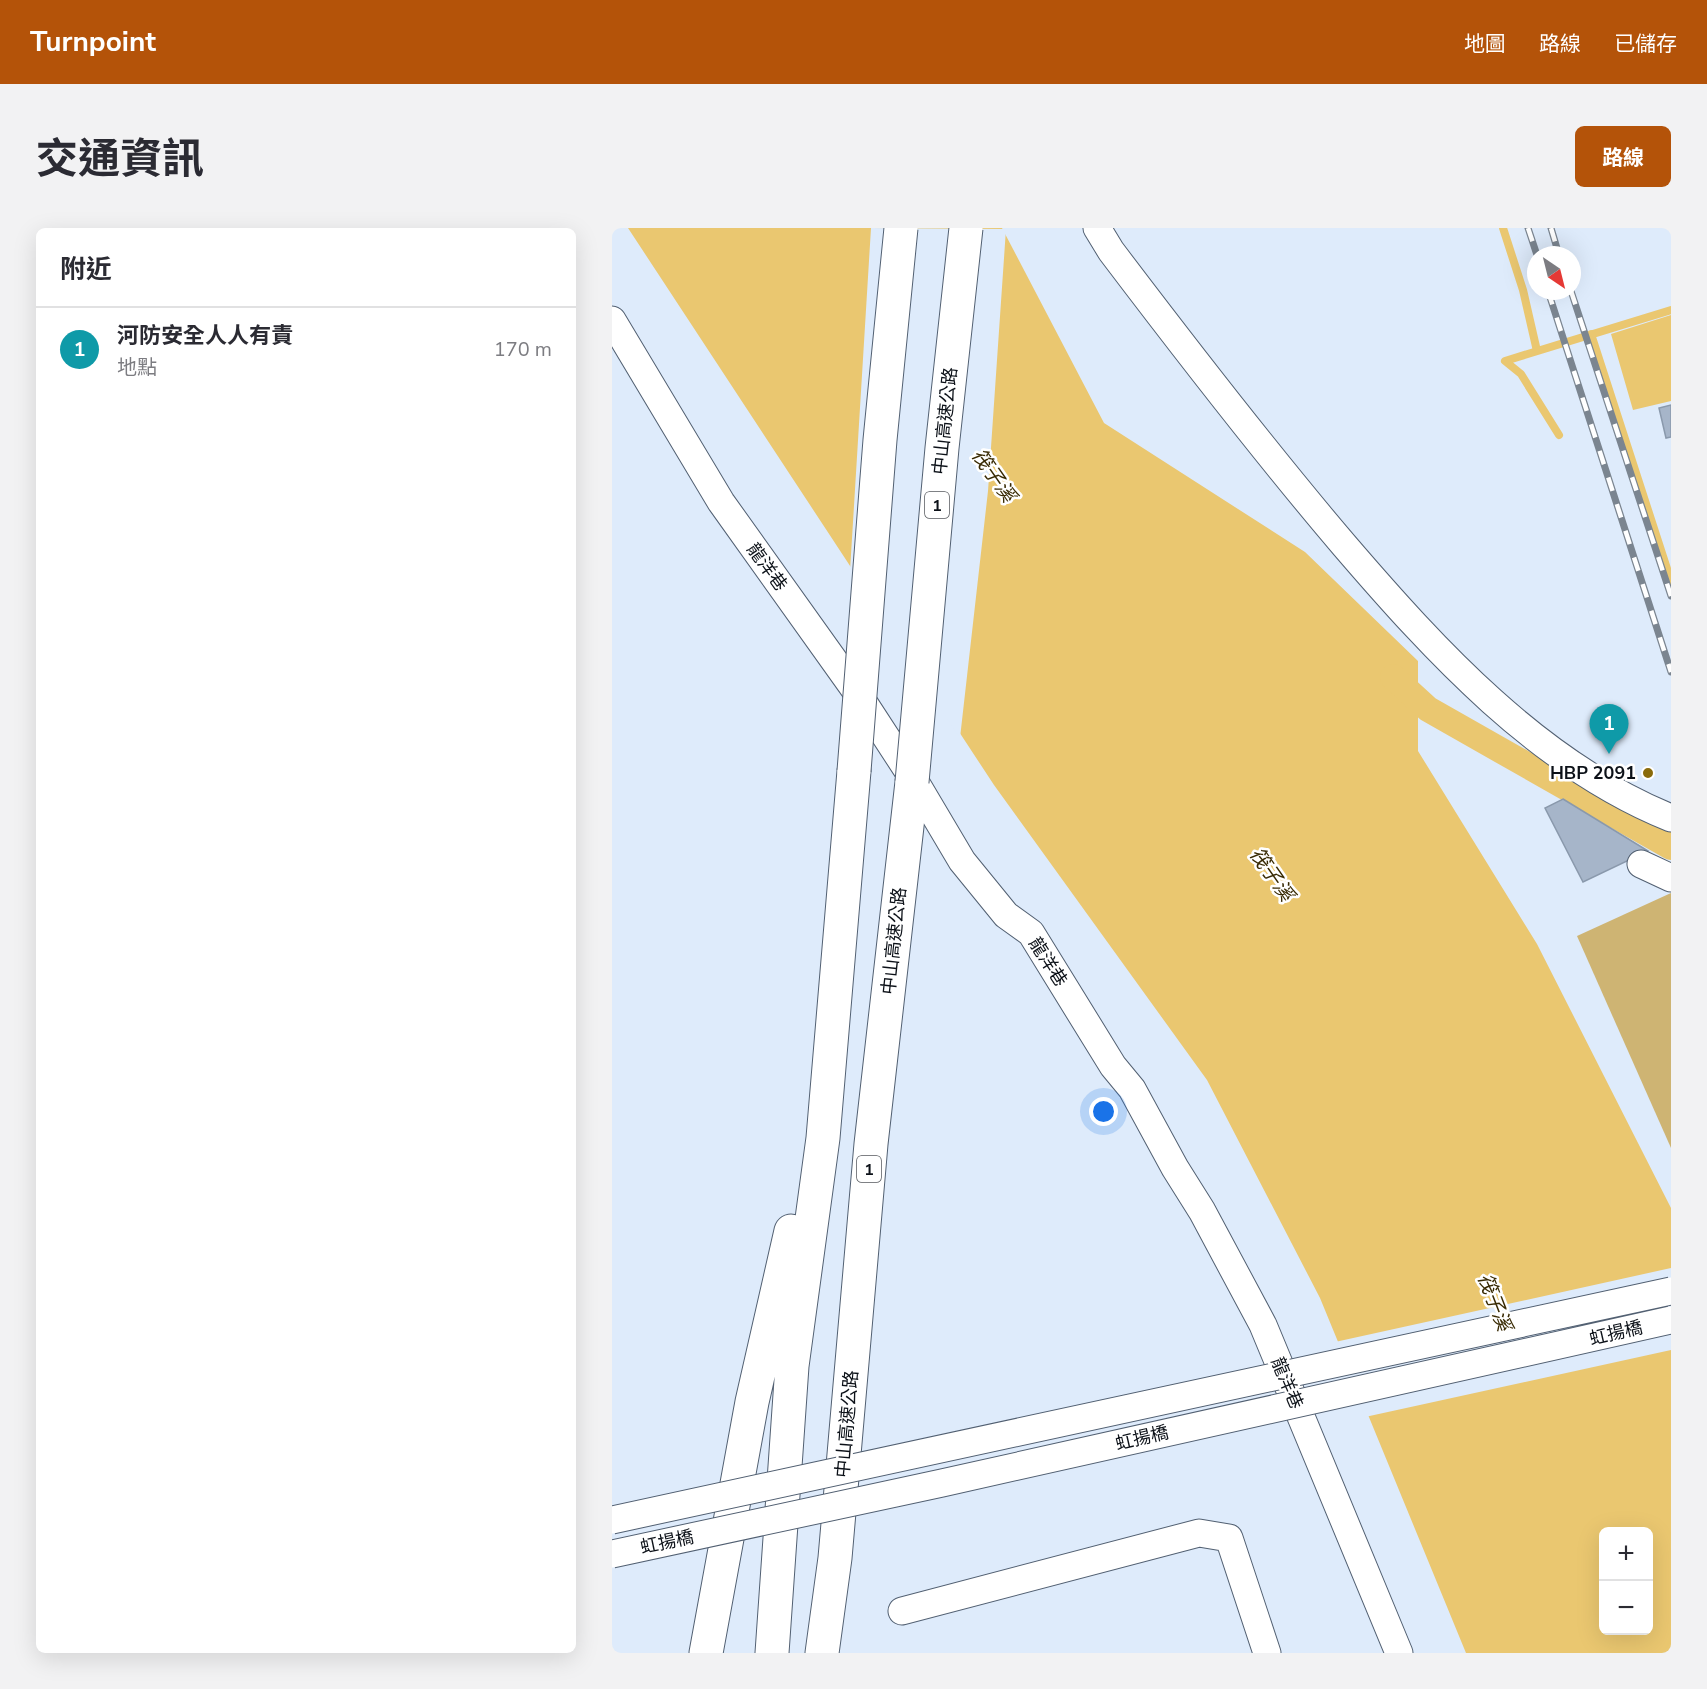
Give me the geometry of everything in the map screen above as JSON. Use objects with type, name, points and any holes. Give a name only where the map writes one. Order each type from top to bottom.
[{"type":"highway","points":[[772,1653],[792,1366],[824,1138],[879,452],[901,228]]},
{"type":"highway","name":"中山高速公路","points":[[822,1653],[835,1558],[871,1144],[912,782],[942,448],[966,228]]},
{"type":"highway","points":[[706,1653],[752,1402],[830,1064]]},
{"type":"highway","points":[[830,1653],[835,1558]]},
{"type":"street","points":[[1097,228],[1111,251],[1161,317],[1291,483],[1399,609],[1474,686],[1510,719],[1591,777],[1645,808],[1671,818]]},
{"type":"street","name":"龍洋巷","points":[[612,320],[721,502],[858,694],[914,780],[962,861],[1006,915],[1031,933],[1113,1066],[1132,1089],[1263,1325],[1399,1653]]},
{"type":"street","points":[[1641,864],[1671,878]]},
{"type":"street","name":"虹揚橋","points":[[612,1520],[1671,1291]]},
{"type":"street","name":"虹揚橋","points":[[612,1554],[1671,1320]]},
{"type":"street","points":[[902,1611],[1199,1533],[1229,1538],[1267,1653]]},
{"type":"shaded area","points":[[1671,893],[1671,1148],[1577,936]]},
{"type":"water","name":"筏子溪","points":[[628,228],[1002,228],[1104,423],[1305,552],[1418,661],[1418,751],[1537,944],[1671,1208],[1671,1653],[1466,1653],[1320,1298],[1207,1080],[994,785]]},
{"type":"water","points":[[1671,315],[1671,401],[1633,410],[1611,334]]},
{"type":"pier","points":[[871,228],[1006,229],[988,491],[960,738],[850,571]]},
{"type":"pier","points":[[1671,1268],[1671,1350],[1365,1417],[1335,1342]]},
{"type":"building","points":[[1671,405],[1671,437],[1666,438],[1659,408]]},
{"type":"building","points":[[1563,799],[1648,851],[1583,882],[1545,808]]},
{"type":"waterway","points":[[1503,228],[1523,290],[1537,351]]},
{"type":"waterway","points":[[1559,435],[1521,374],[1505,361],[1671,310]]},
{"type":"waterway","points":[[1591,334],[1671,581]]},
{"type":"waterway","points":[[1393,677],[1428,709],[1671,847]]},
{"type":"railway","points":[[1528,228],[1534,246]]},
{"type":"railway","points":[[1551,228],[1556,246]]},
{"type":"railway","points":[[1551,300],[1671,672]]},
{"type":"railway","points":[[1574,300],[1671,596]]},
{"type":"place","name":"河防安全人人有責","points":[[1609,754]]},
{"type":"place","name":"HBP 2091","points":[[1648,773]]}]
